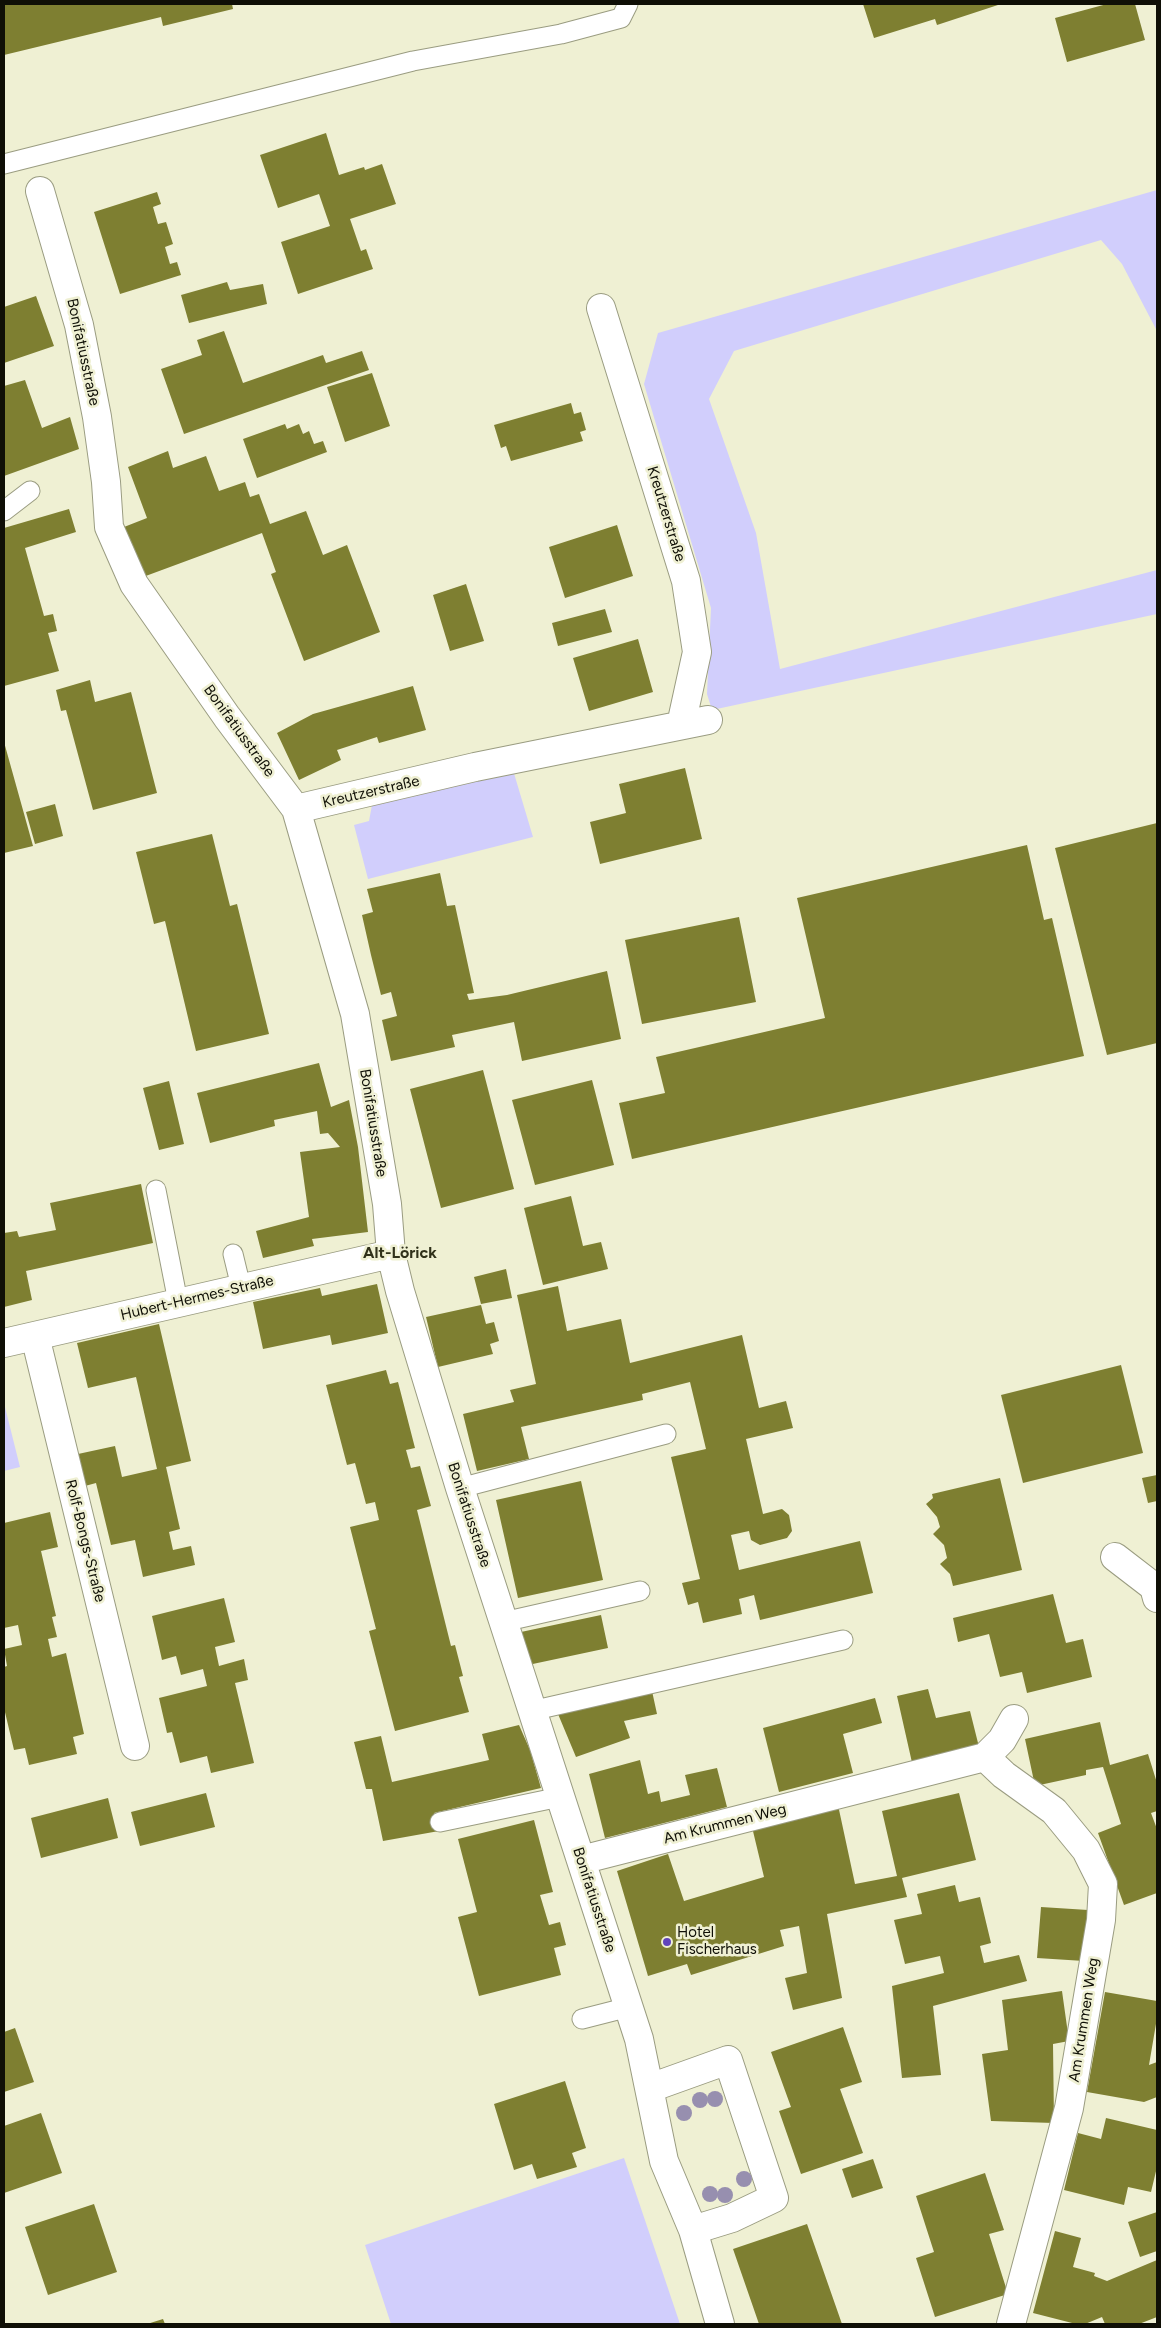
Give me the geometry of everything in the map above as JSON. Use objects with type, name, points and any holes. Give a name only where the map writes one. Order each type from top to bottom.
[{"type":"street","name":"Bonifatiusstraße","points":[[40,191],[79,325],[97,417],[106,482],[109,527],[134,584],[227,717],[296,810],[355,1014],[387,1204],[391,1254],[400,1292],[531,1711],[639,2039],[664,2160],[693,2230],[720,2324]]},
{"type":"street","name":"Kreutzerstraße","points":[[601,308],[686,581],[697,652],[682,725]]},
{"type":"street","name":"Kreutzerstraße","points":[[296,810],[475,767],[708,720]]},
{"type":"street","name":"Hubert-Hermes-Straße","points":[[4,1343],[391,1254]]},
{"type":"street","name":"Rolf-Bongs-Straße","points":[[35,1336],[135,1746]]},
{"type":"street","points":[[1116,1557],[1154,1587],[1157,1598]]},
{"type":"street","points":[[985,1757],[1002,1740],[1014,1719]]},
{"type":"street","name":"Am Krummen Weg","points":[[581,1860],[985,1757],[1004,1775],[1054,1811],[1086,1850],[1103,1884],[1101,1920],[1069,2108],[1011,2324]]},
{"type":"street","points":[[650,2088],[728,2060],[774,2198],[732,2218],[693,2230]]},
{"type":"lane","points":[[4,164],[413,61],[561,34],[621,18],[628,4]]},
{"type":"lane","points":[[4,511],[30,491]]},
{"type":"lane","points":[[156,1190],[178,1302]]},
{"type":"lane","points":[[233,1254],[241,1287]]},
{"type":"lane","points":[[460,1488],[666,1434]]},
{"type":"lane","points":[[503,1622],[640,1591]]},
{"type":"lane","points":[[531,1711],[843,1640]]},
{"type":"lane","points":[[440,1822],[560,1797]]},
{"type":"lane","points":[[582,2020],[629,2007]]},
{"type":"shaded area","points":[[1157,190],[1157,331],[1122,264],[1101,240],[734,351],[709,399],[756,533],[780,669],[1157,570],[1157,614],[712,710],[707,694],[711,608],[644,384],[658,333]]},
{"type":"shaded area","points":[[513,770],[533,837],[368,879],[354,825],[369,821],[372,805]]},
{"type":"shaded area","points":[[4,1403],[20,1467],[4,1471]]},
{"type":"shaded area","points":[[624,2158],[680,2324],[391,2324],[365,2245]]},
{"type":"building","points":[[4,4],[232,4],[233,9],[163,26],[161,17],[4,55]]},
{"type":"building","points":[[863,4],[1001,4],[937,25],[935,19],[874,38]]},
{"type":"building","points":[[1107,4],[1135,4],[1145,40],[1067,62],[1055,18]]},
{"type":"building","points":[[326,133],[339,175],[364,167],[365,170],[382,164],[396,204],[350,219],[361,251],[366,249],[373,269],[298,294],[281,242],[330,226],[319,194],[278,208],[260,155]]},
{"type":"building","points":[[157,192],[161,204],[153,207],[158,224],[166,222],[173,244],[165,247],[170,264],[177,262],[181,275],[120,294],[94,212]]},
{"type":"building","points":[[227,282],[230,290],[263,284],[267,304],[189,323],[181,295]]},
{"type":"building","points":[[36,296],[54,346],[4,363],[4,307]]},
{"type":"building","points":[[224,331],[243,383],[323,355],[326,363],[362,351],[369,370],[184,434],[161,369],[202,355],[197,340]]},
{"type":"building","points":[[372,373],[390,426],[345,442],[327,387]]},
{"type":"building","points":[[25,380],[42,428],[70,417],[79,449],[4,476],[4,386]]},
{"type":"building","points":[[571,403],[574,414],[581,412],[586,430],[580,432],[583,441],[511,461],[506,446],[501,448],[494,425]]},
{"type":"building","points":[[285,424],[287,429],[299,424],[303,434],[309,431],[314,444],[323,441],[327,452],[257,478],[243,439]]},
{"type":"building","points":[[168,451],[173,468],[206,456],[219,491],[245,482],[250,497],[259,494],[270,524],[306,511],[323,555],[347,545],[380,632],[304,661],[271,574],[276,572],[262,533],[143,577],[124,527],[147,518],[128,467]]},
{"type":"building","points":[[69,509],[76,532],[25,548],[44,616],[53,614],[57,631],[48,633],[59,671],[4,686],[4,528]]},
{"type":"building","points":[[617,525],[633,576],[565,598],[549,547]]},
{"type":"building","points":[[466,584],[484,641],[450,651],[433,595]]},
{"type":"building","points":[[605,609],[612,632],[558,646],[552,623]]},
{"type":"building","points":[[638,639],[653,692],[589,711],[573,658]]},
{"type":"building","points":[[90,680],[95,702],[131,692],[157,793],[93,810],[66,710],[61,711],[56,690]]},
{"type":"building","points":[[413,686],[426,730],[379,743],[377,737],[337,750],[341,760],[299,780],[277,733],[313,714]]},
{"type":"building","points":[[4,742],[33,846],[4,853]]},
{"type":"building","points":[[685,768],[702,839],[600,864],[590,822],[626,813],[619,784]]},
{"type":"building","points":[[55,804],[63,836],[35,844],[26,812]]},
{"type":"building","points":[[1157,823],[1157,1043],[1107,1055],[1055,848]]},
{"type":"building","points":[[212,834],[230,906],[237,904],[269,1034],[196,1051],[165,921],[154,924],[136,852]]},
{"type":"building","points":[[1027,845],[1044,920],[1052,918],[1084,1056],[632,1159],[619,1103],[665,1093],[656,1057],[825,1018],[797,898]]},
{"type":"building","points":[[440,873],[447,906],[455,905],[474,993],[467,994],[469,1000],[507,995],[607,971],[621,1039],[522,1061],[514,1022],[452,1035],[455,1047],[391,1061],[382,1020],[397,1016],[391,992],[381,995],[371,955],[362,915],[373,912],[367,889]]},
{"type":"building","points":[[739,917],[756,1002],[642,1024],[625,940]]},
{"type":"building","points":[[319,1063],[331,1107],[349,1100],[358,1147],[368,1232],[312,1239],[314,1246],[263,1258],[256,1231],[309,1217],[300,1152],[340,1147],[328,1133],[320,1134],[317,1111],[274,1120],[275,1126],[210,1143],[197,1093]]},
{"type":"building","points":[[483,1070],[514,1189],[441,1208],[410,1089]]},
{"type":"building","points":[[592,1080],[614,1165],[535,1185],[512,1100]]},
{"type":"building","points":[[169,1081],[184,1144],[159,1150],[143,1088]]},
{"type":"building","points":[[141,1184],[153,1243],[26,1271],[32,1300],[4,1307],[4,1233],[17,1231],[19,1237],[56,1230],[50,1203]]},
{"type":"building","points":[[571,1196],[583,1246],[601,1242],[608,1269],[543,1285],[524,1208]]},
{"type":"building","points":[[506,1269],[512,1298],[481,1304],[474,1277]]},
{"type":"building","points":[[377,1284],[388,1333],[332,1345],[330,1335],[263,1349],[253,1302],[320,1288],[322,1296]]},
{"type":"building","points":[[558,1286],[567,1331],[621,1319],[630,1363],[742,1335],[759,1408],[786,1401],[793,1428],[746,1439],[763,1514],[782,1509],[789,1515],[792,1531],[787,1538],[760,1545],[751,1540],[749,1531],[731,1535],[739,1570],[860,1541],[873,1593],[760,1620],[754,1595],[739,1599],[742,1614],[703,1623],[698,1602],[688,1605],[682,1583],[700,1579],[671,1457],[706,1449],[690,1382],[642,1394],[643,1400],[521,1427],[529,1459],[477,1471],[463,1414],[514,1402],[510,1390],[536,1384],[517,1295]]},
{"type":"building","points":[[481,1305],[486,1324],[494,1322],[499,1341],[490,1344],[493,1354],[438,1367],[426,1317]]},
{"type":"building","points":[[159,1324],[191,1461],[166,1467],[180,1529],[169,1532],[173,1550],[191,1546],[195,1565],[143,1577],[135,1540],[111,1545],[96,1483],[85,1486],[78,1454],[115,1446],[122,1477],[157,1469],[136,1377],[88,1388],[77,1343]]},
{"type":"building","points":[[1121,1365],[1143,1453],[1023,1483],[1001,1395]]},
{"type":"building","points":[[386,1370],[390,1384],[398,1382],[415,1448],[406,1450],[411,1468],[420,1466],[431,1506],[417,1510],[451,1646],[455,1645],[463,1676],[459,1677],[469,1712],[395,1731],[369,1631],[376,1629],[350,1527],[379,1520],[375,1502],[366,1504],[355,1463],[347,1465],[326,1385]]},
{"type":"building","points":[[1157,1475],[1157,1501],[1148,1503],[1142,1478]]},
{"type":"building","points":[[1000,1478],[1022,1570],[953,1586],[950,1574],[940,1564],[947,1558],[944,1545],[933,1534],[940,1527],[937,1517],[926,1504],[933,1498],[932,1494]]},
{"type":"building","points":[[581,1481],[603,1580],[518,1598],[496,1500]]},
{"type":"building","points":[[50,1512],[58,1547],[41,1551],[56,1616],[52,1617],[57,1637],[48,1639],[52,1657],[66,1653],[84,1734],[73,1737],[77,1754],[29,1765],[25,1748],[14,1750],[4,1708],[4,1667],[7,1666],[4,1649],[22,1645],[18,1625],[4,1628],[4,1523]]},
{"type":"building","points":[[1053,1594],[1066,1643],[1083,1639],[1092,1677],[1027,1693],[1022,1672],[1000,1677],[989,1634],[958,1642],[953,1618]]},
{"type":"building","points":[[224,1598],[235,1642],[215,1647],[219,1666],[244,1659],[248,1680],[235,1683],[254,1763],[211,1773],[207,1756],[180,1763],[172,1732],[167,1733],[159,1698],[207,1686],[203,1669],[181,1675],[176,1656],[162,1660],[152,1616]]},
{"type":"building","points":[[601,1615],[608,1648],[528,1665],[521,1632]]},
{"type":"building","points":[[928,1689],[936,1718],[970,1711],[980,1751],[913,1767],[897,1696]]},
{"type":"building","points":[[652,1691],[657,1714],[624,1721],[630,1738],[576,1757],[558,1714]]},
{"type":"building","points":[[875,1698],[882,1723],[843,1734],[853,1773],[779,1792],[763,1728]]},
{"type":"building","points":[[1100,1722],[1110,1765],[1148,1754],[1157,1783],[1157,1811],[1151,1813],[1157,1829],[1157,1893],[1124,1905],[1098,1833],[1121,1824],[1103,1767],[1086,1770],[1086,1775],[1035,1786],[1025,1739]]},
{"type":"building","points":[[519,1725],[530,1750],[541,1788],[434,1813],[439,1831],[383,1841],[372,1789],[366,1789],[354,1742],[381,1736],[392,1782],[489,1760],[482,1734]]},
{"type":"building","points":[[640,1760],[648,1794],[659,1791],[661,1802],[690,1795],[685,1775],[717,1768],[727,1807],[605,1838],[589,1774]]},
{"type":"building","points":[[206,1793],[215,1827],[140,1846],[131,1812]]},
{"type":"building","points":[[959,1793],[976,1860],[902,1878],[907,1897],[827,1914],[842,1998],[793,2010],[785,1978],[807,1973],[799,1926],[780,1930],[784,1946],[691,1975],[687,1964],[648,1976],[617,1871],[668,1854],[684,1901],[764,1877],[752,1827],[838,1805],[855,1884],[897,1876],[882,1811]]},
{"type":"building","points":[[108,1798],[118,1838],[41,1858],[31,1818]]},
{"type":"building","points":[[534,1820],[553,1892],[540,1895],[549,1925],[560,1922],[566,1945],[554,1948],[561,1975],[479,1996],[458,1917],[477,1912],[458,1839]]},
{"type":"building","points":[[955,1885],[959,1902],[980,1897],[991,1943],[980,1946],[984,1963],[1019,1955],[1027,1981],[933,2006],[941,2075],[902,2078],[892,1986],[944,1973],[940,1956],[905,1964],[894,1920],[922,1914],[917,1894]]},
{"type":"building","points":[[1041,1907],[1088,1910],[1084,1961],[1037,1958]]},
{"type":"building","points":[[1062,1991],[1069,2041],[1053,2044],[1054,2123],[991,2121],[982,2054],[1008,2050],[1002,2000]]},
{"type":"building","points":[[1105,1992],[1157,2001],[1157,2018],[1149,2065],[1157,2062],[1157,2097],[1144,2102],[1087,2092]]},
{"type":"building","points":[[843,2027],[862,2082],[840,2089],[863,2153],[801,2174],[779,2111],[791,2107],[771,2052]]},
{"type":"building","points":[[15,2028],[34,2082],[4,2092],[4,2032]]},
{"type":"building","points":[[565,2081],[586,2148],[572,2153],[577,2167],[537,2179],[532,2164],[514,2170],[494,2104]]},
{"type":"building","points":[[41,2113],[62,2173],[4,2193],[4,2126]]},
{"type":"building","points":[[1106,2118],[1157,2130],[1157,2167],[1151,2192],[1128,2187],[1124,2205],[1064,2190],[1078,2133],[1101,2139]]},
{"type":"building","points":[[873,2159],[883,2188],[852,2198],[842,2169]]},
{"type":"building","points":[[985,2173],[1004,2230],[989,2234],[1008,2294],[935,2317],[916,2258],[934,2252],[916,2196]]},
{"type":"building","points":[[94,2204],[117,2272],[48,2295],[25,2227]]},
{"type":"building","points":[[1157,2212],[1157,2251],[1140,2257],[1128,2222]]},
{"type":"building","points":[[807,2224],[842,2324],[759,2324],[733,2249]]},
{"type":"building","points":[[1055,2231],[1081,2238],[1073,2267],[1095,2273],[1094,2276],[1107,2281],[1157,2260],[1157,2317],[1139,2324],[1105,2324],[1102,2317],[1085,2324],[1076,2324],[1033,2313]]},
{"type":"building","points":[[163,2319],[165,2324],[147,2324]]},
{"type":"place","name":"Hotel Fischerhaus","points":[[667,1942]]},
{"type":"district","name":"Alt-Lörick","points":[[400,1253]]}]
